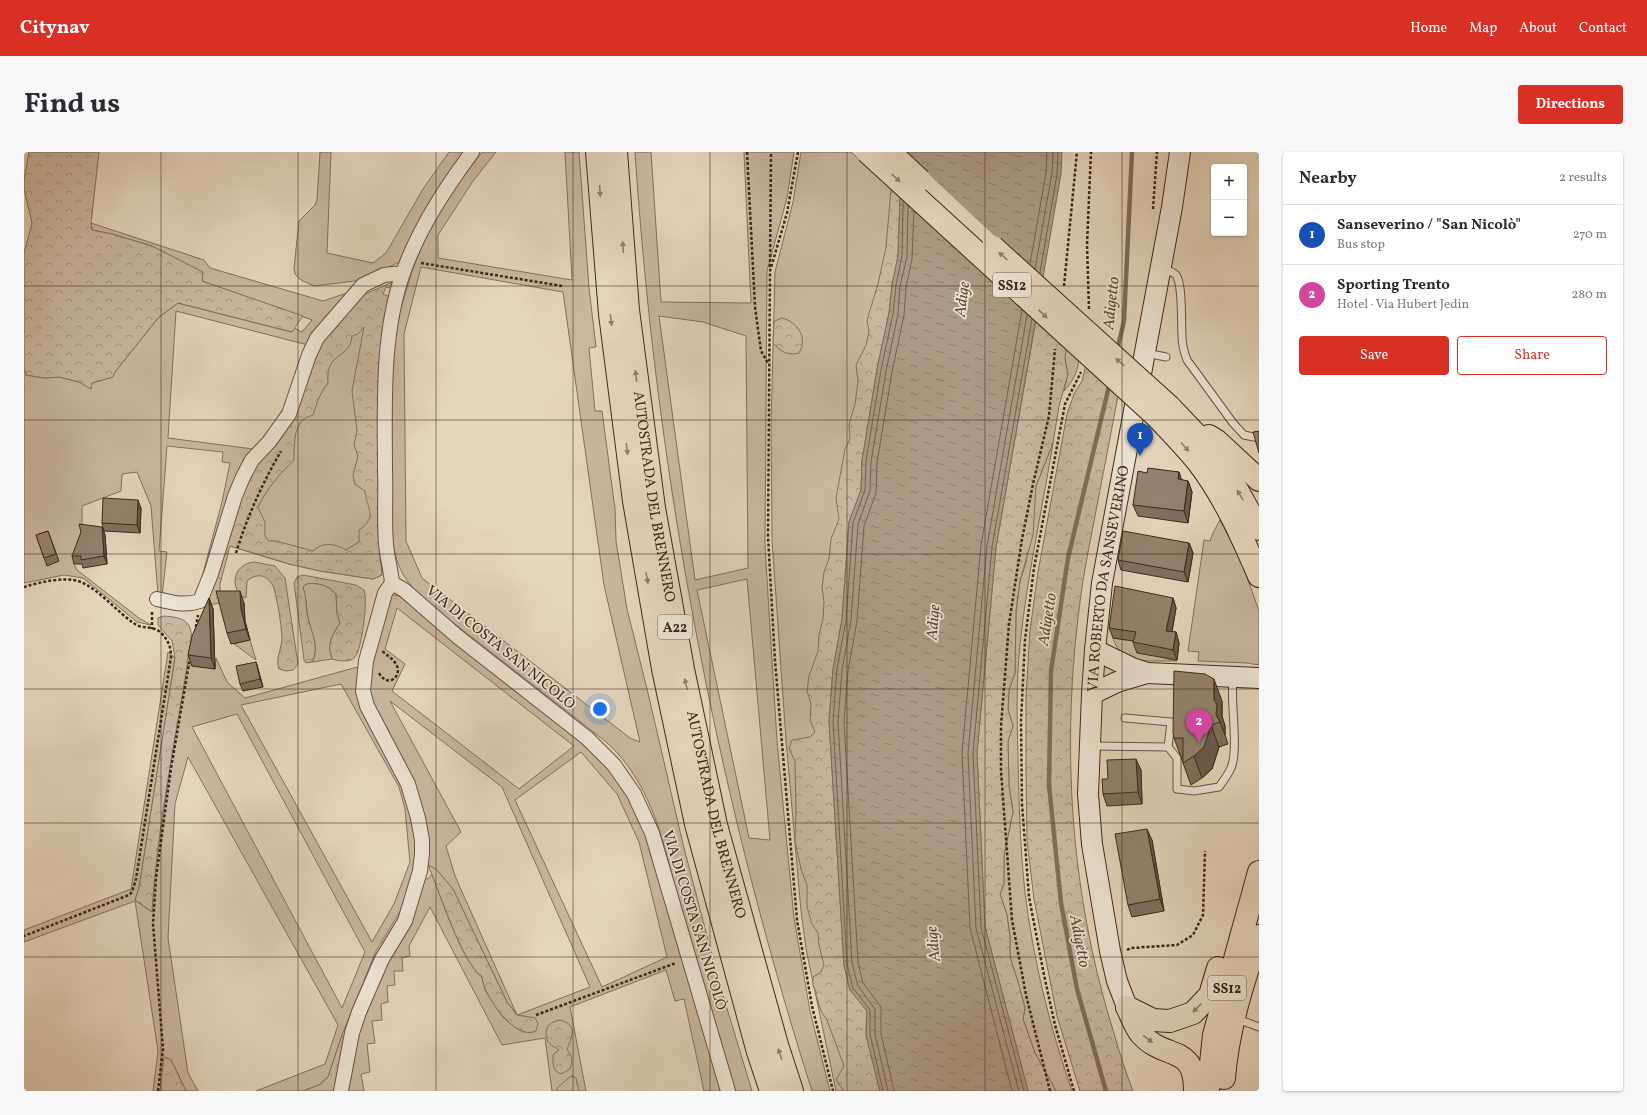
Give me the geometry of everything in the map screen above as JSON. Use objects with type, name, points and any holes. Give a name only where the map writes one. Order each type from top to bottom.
[{"type":"highway","name":"AUTOSTRADA DEL BRENNERO","points":[[597,152],[610,314],[634,501],[663,669],[696,824],[758,1052],[771,1091]]},
{"type":"highway","name":"AUTOSTRADA DEL BRENNERO","points":[[616,152],[629,318],[654,508],[683,669],[716,825],[777,1045],[792,1091]]},
{"type":"highway","name":"SS12","points":[[867,152],[1164,413],[1189,426],[1210,449],[1235,486],[1259,529]]},
{"type":"highway","name":"SS12","points":[[890,152],[1164,413],[1186,447],[1208,476],[1234,520],[1259,576]]},
{"type":"highway","points":[[1189,426],[1217,441],[1259,480]]},
{"type":"highway","name":"SS12","points":[[1208,1091],[1214,1035],[1257,879]]},
{"type":"highway","points":[[1127,1007],[1153,1020],[1170,1021],[1194,1013],[1210,995],[1237,908],[1257,879]]},
{"type":"highway","name":"SS12","points":[[1223,1091],[1225,1065],[1243,1028],[1244,981],[1259,936]]},
{"type":"highway","points":[[1243,1028],[1259,986]]},
{"type":"highway","points":[[1127,1007],[1141,1034],[1158,1048],[1177,1053],[1190,1063],[1195,1077],[1195,1091]]},
{"type":"street","points":[[341,1091],[352,1032],[359,1012],[382,959],[405,921],[421,865],[422,840],[418,818],[408,784],[367,706],[363,692],[366,661],[372,635],[385,593],[392,583],[386,544],[385,428],[387,358],[390,328],[406,267],[423,227],[449,184],[472,152]]},
{"type":"street","name":"VIA ROBERTO DA SANSEVERINO","points":[[1127,1007],[1117,981],[1111,958],[1092,844],[1088,794],[1092,694],[1102,583],[1146,353],[1172,207],[1180,152]]},
{"type":"street","points":[[155,606],[187,604],[200,601],[211,574],[235,496],[243,477],[252,460],[285,421],[289,414],[309,354],[317,338],[363,285],[406,267]]},
{"type":"street","name":"VIA DI COSTA SAN NICOLÒ","points":[[392,583],[404,590],[458,638],[587,738],[614,765],[634,794],[652,833],[728,1091]]},
{"type":"street","points":[[1095,650],[1132,668],[1147,673],[1259,678]]},
{"type":"street","points":[[1092,694],[1117,682],[1147,673]]},
{"type":"lane","points":[[1161,269],[1171,271],[1177,275],[1180,285],[1182,337],[1187,360],[1233,423],[1244,435],[1259,438]]},
{"type":"lane","points":[[1146,353],[1166,357]]},
{"type":"lane","points":[[1125,718],[1172,722],[1168,747],[1177,758],[1177,789],[1194,791],[1220,787],[1231,767],[1234,743],[1231,694],[1233,676]]},
{"type":"lane","points":[[1090,746],[1168,747]]},
{"type":"path","points":[[747,152],[755,306],[761,351],[768,364]]},
{"type":"path","points":[[771,152],[768,364],[768,536],[775,661],[798,920],[812,1006],[833,1091]]},
{"type":"path","points":[[770,271],[787,214],[798,152]]},
{"type":"path","points":[[1063,291],[1077,152]]},
{"type":"path","points":[[1089,312],[1087,245],[1091,152]]},
{"type":"path","points":[[406,267],[562,286]]},
{"type":"path","points":[[1050,1091],[1026,995],[1012,920],[1001,771],[1001,726],[1009,624],[1022,539],[1049,416],[1056,342]]},
{"type":"path","points":[[1074,1091],[1062,1052],[1052,1011],[1029,897],[1022,804],[1021,721],[1025,640],[1034,568],[1064,409],[1068,395],[1081,372],[1082,365]]},
{"type":"path","points":[[24,586],[43,581],[67,580],[81,582],[136,625],[159,631],[168,642],[171,649],[135,886],[129,895],[24,936]]},
{"type":"path","points":[[194,639],[200,601]]},
{"type":"path","points":[[152,629],[155,606]]},
{"type":"path","points":[[378,667],[382,679],[388,681],[396,677],[398,668],[396,664],[380,649],[380,655]]},
{"type":"path","points":[[158,1091],[163,1049],[153,924],[156,878],[171,768],[191,654]]},
{"type":"path","points":[[1111,958],[1131,948],[1177,945],[1194,935],[1203,915],[1205,851]]},
{"type":"path","points":[[536,1015],[688,958]]},
{"type":"green space","points":[[29,152],[99,152],[91,223],[92,230],[112,234],[152,246],[203,272],[202,281],[303,316],[292,332],[178,303],[158,318],[115,372],[113,377],[92,383],[91,389],[79,382],[59,377],[45,378],[26,375],[24,367],[24,253],[32,223],[24,189],[24,179]]},
{"type":"green space","points":[[320,152],[331,152],[327,253],[373,263],[386,253],[423,189],[449,152],[467,152],[401,261],[363,280],[314,286],[301,280],[295,274],[294,268],[299,221],[315,205],[317,200]]},
{"type":"green space","points":[[482,152],[496,152],[473,181],[438,235],[438,258],[572,280],[565,152],[579,152],[589,288],[596,347],[589,348],[595,411],[602,411],[615,509],[616,541],[627,609],[683,844],[719,982],[752,1091],[734,1091],[684,922],[658,825],[637,780],[623,759],[605,741],[424,600],[409,584],[397,560],[394,551],[391,529],[392,356],[400,311],[412,271],[428,231],[441,206]],"holes":[[[421,267],[563,292],[604,585],[640,742],[630,738],[422,578],[406,541],[404,334]]]},
{"type":"green space","points":[[635,152],[651,152],[661,302],[751,303],[744,152],[794,152],[787,198],[767,271],[765,546],[777,741],[794,918],[810,1011],[830,1091],[812,1091],[777,976],[746,861],[719,744],[695,627],[675,509],[658,390],[645,271]],"holes":[[[659,316],[703,322],[746,336],[748,568],[695,580]],[[747,579],[770,840],[749,838],[697,590]]]},
{"type":"green space","points":[[801,152],[851,152],[900,197],[866,1035],[880,1091],[836,1091],[806,949],[801,911],[786,740],[772,540],[771,424],[775,272],[793,202]]},
{"type":"green space","points":[[891,189],[900,197],[898,256],[862,461],[861,490],[849,522],[842,619],[833,669],[829,721],[844,965],[850,990],[867,1011],[866,1035],[880,1091],[844,1091],[836,1080],[844,1066],[827,1020],[821,1011],[816,991],[813,986],[813,977],[821,972],[824,965],[819,945],[818,933],[812,924],[807,907],[807,885],[801,869],[795,841],[795,761],[789,749],[792,740],[810,737],[815,732],[810,720],[811,704],[807,691],[809,676],[818,651],[819,635],[823,619],[824,602],[822,587],[824,572],[829,559],[831,539],[839,519],[836,498],[845,449],[850,439],[849,424],[855,404],[858,381],[856,365],[866,345],[869,332],[867,320],[878,284],[886,247]]},
{"type":"green space","points":[[91,223],[204,260],[210,268],[323,301],[353,291],[308,345],[176,311],[168,438],[253,449],[197,596],[222,502],[230,463],[222,462],[223,452],[167,446],[159,551],[167,552],[162,596],[158,595],[151,506],[137,472],[122,474],[121,491],[82,506],[82,532],[74,564],[77,570],[139,618],[151,625],[137,622],[83,578],[64,575],[24,583],[24,367],[26,375],[45,378],[59,377],[79,382],[92,383],[112,377],[158,318],[178,303],[291,332],[294,328],[302,332],[312,320],[202,281],[152,246],[112,234],[92,230]]},
{"type":"green space","points":[[393,282],[395,286],[390,288],[386,287],[383,294],[390,297],[379,426],[378,533],[382,575],[373,579],[320,571],[289,564],[230,546],[220,584],[220,603],[208,605],[208,598],[248,476],[321,342],[345,311],[363,295]],"holes":[[[364,327],[352,391],[357,430],[354,445],[358,456],[353,475],[355,484],[365,491],[370,512],[368,521],[359,530],[359,542],[346,550],[329,544],[321,546],[313,551],[276,541],[269,541],[265,536],[265,522],[258,507],[274,482],[294,460],[296,433],[300,423],[307,417],[313,415],[319,398],[328,383],[330,366],[334,360],[347,349],[352,336],[358,334]]]},
{"type":"green space","points":[[363,295],[379,426],[378,533],[382,575],[373,579],[320,571],[289,564],[230,546]]},
{"type":"green space","points":[[782,318],[793,323],[800,331],[802,336],[802,347],[799,353],[788,354],[779,349],[773,343],[774,322]]},
{"type":"green space","points":[[1036,320],[1066,347],[1065,360],[1068,374],[1059,406],[1053,443],[1036,486],[1033,535],[1020,581],[1016,611],[1015,673],[1009,690],[1008,710],[1013,726],[1008,741],[1009,786],[1013,812],[1004,855],[1004,884],[1000,894],[1007,915],[1010,937],[1010,957],[1025,1008],[1023,1019],[1035,1053],[1056,1091],[1028,1091],[985,927],[977,753],[996,547]]},
{"type":"green space","points":[[1066,347],[1079,358],[1078,368],[1070,384],[1064,391],[1068,374],[1065,360]]},
{"type":"green space","points":[[1086,365],[1118,396],[1084,572],[1074,656],[1071,710],[1073,818],[1087,925],[1098,978],[1127,1076],[1133,1091],[1080,1091],[1057,1016],[1034,899],[1027,841],[1026,697],[1030,630],[1038,572],[1067,414],[1074,394],[1082,381]]},
{"type":"green space","points":[[1053,443],[1023,620],[1018,673],[1017,729],[1021,841],[1028,917],[1043,993],[1056,1043],[1072,1091],[1056,1091],[1035,1053],[1023,1019],[1025,1008],[1010,957],[1010,936],[1007,915],[1000,894],[1004,884],[1004,855],[1013,812],[1009,786],[1008,741],[1013,726],[1008,710],[1009,690],[1015,673],[1016,611],[1020,581],[1026,563],[1036,486]]},
{"type":"green space","points":[[1220,520],[1242,563],[1259,611],[1259,665],[1247,663],[1198,661],[1199,652],[1188,651],[1204,540],[1210,541]]},
{"type":"green space","points":[[254,562],[275,566],[285,578],[298,664],[293,670],[286,671],[279,669],[278,665],[278,657],[282,642],[282,632],[277,600],[272,584],[269,580],[262,576],[255,576],[247,581],[246,598],[241,596],[237,591],[235,585],[236,574],[243,566]]},
{"type":"green space","points":[[303,575],[356,585],[364,590],[365,613],[362,635],[358,652],[353,659],[344,661],[332,659],[330,644],[340,623],[337,613],[336,594],[329,588],[311,583],[306,584],[303,587],[308,619],[314,638],[315,650],[312,662],[306,663],[304,660],[294,583],[297,577]]},
{"type":"green space","points":[[312,583],[327,586],[336,594],[337,613],[340,623],[334,632],[330,644],[332,659],[312,662],[315,644],[308,618],[303,587],[306,584]]},
{"type":"green space","points":[[389,594],[399,596],[571,730],[610,767],[643,823],[723,1091],[704,1091],[684,999],[675,1001],[666,970],[570,1007],[586,1091],[552,1091],[545,1038],[502,1045],[430,907],[409,946],[410,956],[402,958],[403,971],[394,971],[395,985],[387,986],[388,1002],[381,1004],[382,1020],[372,1021],[375,1043],[367,1044],[370,1072],[361,1074],[364,1091],[345,1091],[359,1028],[424,878],[428,879],[432,874],[460,945],[467,959],[482,977],[485,990],[501,1015],[523,1032],[535,1018],[517,1015],[507,1002],[453,890],[436,869],[428,865],[428,842],[372,708],[367,681]],"holes":[[[397,608],[574,746],[519,789],[392,691],[405,664],[385,649]],[[390,701],[502,787],[590,987],[517,1015],[455,876],[446,846],[461,832]],[[581,752],[617,794],[639,842],[667,957],[602,987],[515,800]]]},
{"type":"green space","points":[[164,616],[179,618],[186,622],[191,631],[191,637],[162,821],[152,912],[135,900],[139,888],[175,658],[172,641],[158,625],[158,618]]},
{"type":"green space","points":[[1128,632],[1170,639],[1170,641],[1167,640],[1164,658],[1177,661],[1139,660],[1123,654],[1117,647],[1113,638],[1126,640]]},
{"type":"green space","points":[[250,640],[256,660],[234,644]]},
{"type":"green space","points":[[168,652],[175,658],[139,888],[135,900],[152,912],[154,878],[187,665],[215,669],[216,658],[227,682],[245,698],[361,666],[359,680],[405,789],[418,844],[407,900],[376,951],[342,1035],[328,1077],[319,1085],[303,1091],[256,1091],[325,1064],[338,1025],[188,757],[175,804],[168,938],[188,1073],[198,1091],[186,1091],[171,1060],[165,1057],[160,1091],[153,1091],[158,1051],[135,901],[24,942],[24,930],[131,889]],"holes":[[[341,684],[399,787],[405,809],[410,862],[394,904],[372,942],[241,705]],[[237,714],[365,952],[342,1008],[192,727]]]},
{"type":"green space","points":[[428,865],[436,869],[453,889],[507,1002],[517,1015],[535,1018],[538,1023],[536,1031],[528,1033],[519,1030],[510,1023],[494,1004],[484,985],[482,977],[474,969],[459,942]]},
{"type":"green space","points":[[560,1020],[569,1024],[572,1031],[571,1040],[567,1049],[572,1059],[571,1066],[570,1069],[561,1074],[556,1071],[553,1064],[553,1055],[559,1050],[549,1043],[546,1035],[548,1026]]},
{"type":"green space","points":[[342,1035],[345,1039],[338,1091],[303,1091],[319,1085],[328,1077]]},
{"type":"green space","points":[[164,1057],[171,1060],[186,1091],[160,1091]]},
{"type":"green space","points":[[571,1076],[576,1078],[579,1091],[557,1091],[557,1088]]},
{"type":"water","name":"Adige","points":[[903,152],[1062,152],[1061,174],[996,547],[977,753],[985,927],[1028,1091],[880,1091],[866,1035],[867,1011],[850,990],[844,965],[829,721],[833,669],[842,619],[849,522],[861,490],[862,461],[898,256]]},
{"type":"pier","points":[[901,152],[905,152],[1020,260],[987,276],[898,195]]},
{"type":"building","points":[[1259,431],[1259,453],[1253,432]]},
{"type":"building","points":[[1148,468],[1179,472],[1178,479],[1188,481],[1184,511],[1133,505],[1138,471],[1147,473]]},
{"type":"building","points":[[103,498],[138,500],[137,525],[102,523]]},
{"type":"building","points":[[79,524],[102,527],[104,556],[81,560],[81,556],[72,556],[81,532]]},
{"type":"building","points":[[48,531],[56,554],[44,558],[36,535]]},
{"type":"building","points":[[1123,531],[1189,543],[1184,572],[1118,560]]},
{"type":"building","points":[[1115,586],[1173,598],[1166,631],[1176,632],[1173,650],[1133,642],[1136,632],[1109,628]]},
{"type":"building","points":[[216,591],[240,591],[241,609],[246,629],[227,633]]},
{"type":"building","points":[[209,598],[211,658],[188,655],[192,636]]},
{"type":"building","points":[[256,662],[260,679],[240,684],[236,666]]},
{"type":"building","points":[[1174,671],[1205,674],[1214,679],[1214,700],[1217,705],[1216,715],[1220,722],[1211,725],[1204,747],[1183,763],[1183,738],[1174,738],[1173,733]]},
{"type":"building","points":[[1136,759],[1138,792],[1103,794],[1102,779],[1108,779],[1107,760]]},
{"type":"building","points":[[1147,829],[1160,899],[1128,905],[1115,834]]},
{"type":"waterway","name":"Adigetto","points":[[1117,351],[1124,321],[1132,152]]},
{"type":"waterway","name":"Adigetto","points":[[1106,1091],[1077,989],[1061,903],[1049,785],[1051,671],[1068,558],[1110,382]]},
{"type":"place","name":"Sanseverino / \"San Nicolò\"","points":[[1140,456]]},
{"type":"place","name":"Sporting Trento","points":[[1199,742]]}]
